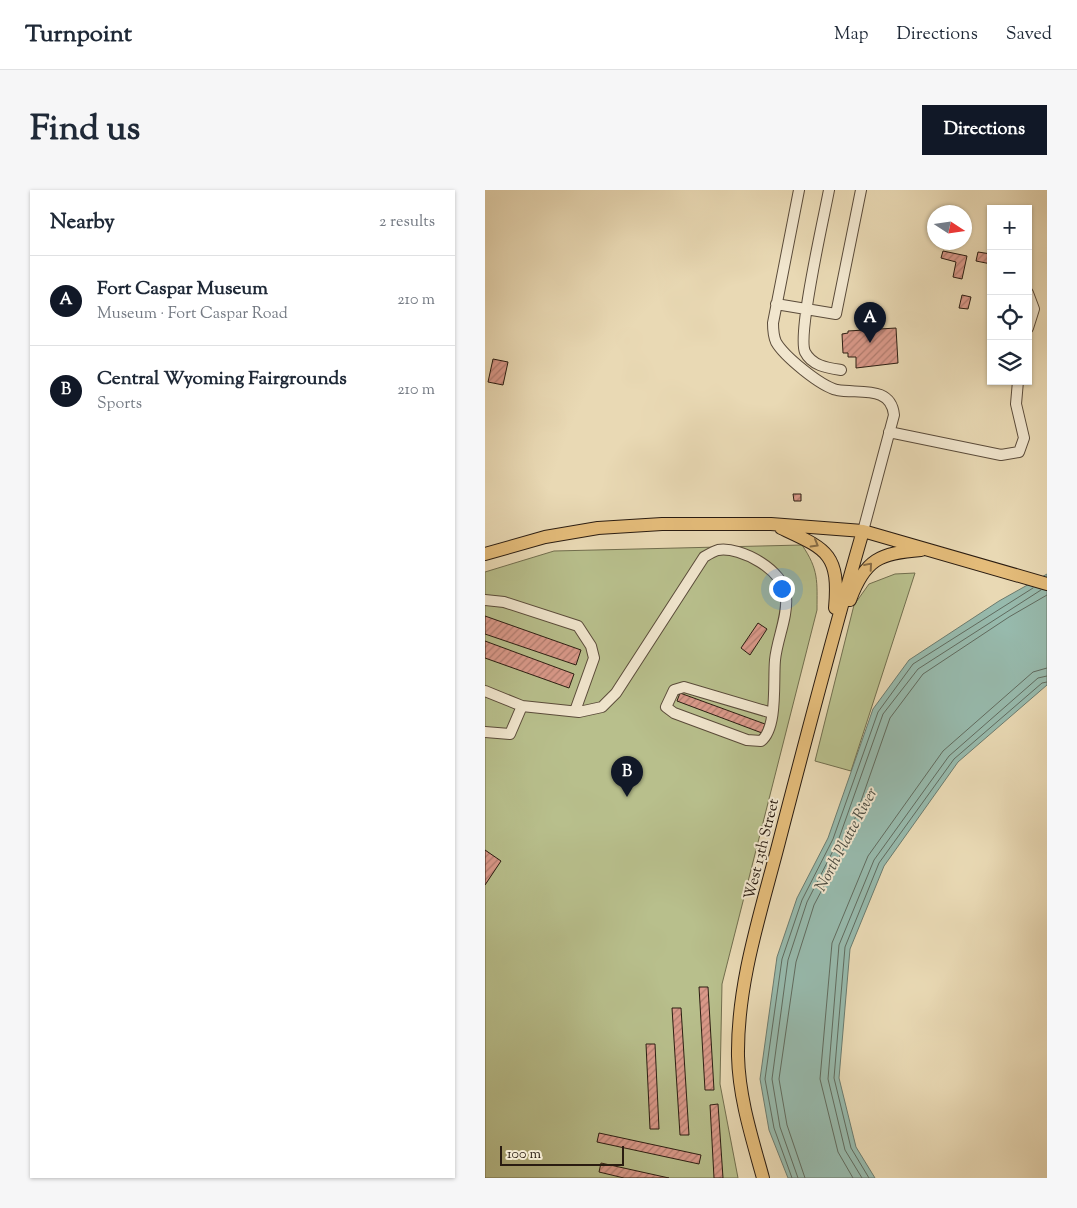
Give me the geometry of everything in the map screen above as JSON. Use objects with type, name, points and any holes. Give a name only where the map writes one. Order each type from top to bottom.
[{"type":"main road","points":[[485,554],[545,537],[598,528],[662,524],[771,524],[863,531],[1047,584]]},
{"type":"main road","points":[[771,524],[818,545],[827,553],[835,571],[837,589],[831,640]]},
{"type":"main road","name":"West 13th Street","points":[[763,1178],[744,1109],[740,1083],[738,1057],[741,1003],[756,931],[831,640],[863,531]]},
{"type":"main road","points":[[831,640],[855,587],[874,560],[905,551],[930,549]]},
{"type":"street","points":[[799,190],[776,304],[773,333],[783,350],[812,376],[829,387],[837,390],[873,392],[888,400],[893,406],[894,415],[863,531]]},
{"type":"street","points":[[829,190],[807,309],[803,346],[811,361],[822,367],[841,370]]},
{"type":"street","points":[[776,304],[836,314],[861,190]]},
{"type":"street","points":[[889,432],[1001,455],[1019,452],[1024,438],[1017,404],[1017,385]]},
{"type":"street","points":[[485,691],[522,706],[575,711],[602,707],[616,693],[705,557],[717,550],[734,551],[755,558],[777,576],[787,594],[775,659],[772,713],[768,736],[761,741],[747,740],[673,714],[666,707],[674,690],[684,687],[772,713]]},
{"type":"street","points":[[485,600],[504,602],[578,626],[591,646],[594,658],[575,711]]},
{"type":"street","points":[[485,732],[510,734],[522,706]]},
{"type":"green space","points":[[802,545],[812,562],[816,576],[817,610],[722,984],[720,1084],[738,1178],[485,1178],[485,572],[554,551]]},
{"type":"green space","points":[[915,573],[851,771],[815,761],[854,605],[869,584],[895,574]]},
{"type":"water","name":"North Platte River","points":[[1047,574],[1047,685],[958,762],[884,866],[850,949],[839,1078],[856,1147],[875,1178],[788,1178],[769,1130],[760,1079],[777,957],[797,898],[828,838],[873,709],[909,660],[999,601]]},
{"type":"building","points":[[943,251],[967,256],[962,279],[953,277],[956,262],[941,258]]},
{"type":"building","points":[[978,252],[987,253],[987,263],[976,261]]},
{"type":"building","points":[[962,295],[971,297],[968,309],[959,308]]},
{"type":"building","points":[[896,328],[898,363],[856,368],[856,357],[848,357],[848,353],[843,353],[842,334],[848,333],[848,331]]},
{"type":"building","points":[[493,359],[508,362],[503,385],[488,382]]},
{"type":"building","points":[[793,494],[801,494],[801,501],[794,501]]},
{"type":"building","points":[[485,616],[581,650],[576,665],[485,634]]},
{"type":"building","points":[[758,623],[767,629],[750,655],[741,648]]},
{"type":"building","points":[[485,641],[574,674],[569,688],[485,658]]},
{"type":"building","points":[[680,693],[765,724],[762,733],[677,701]]},
{"type":"building","points":[[485,850],[501,861],[485,885]]},
{"type":"building","points":[[699,987],[708,987],[714,1090],[705,1090]]},
{"type":"building","points":[[672,1008],[681,1008],[689,1135],[680,1135]]},
{"type":"building","points":[[646,1044],[655,1044],[659,1129],[650,1129]]},
{"type":"building","points":[[718,1104],[723,1178],[714,1178],[710,1105]]},
{"type":"building","points":[[599,1133],[701,1155],[699,1164],[597,1142]]},
{"type":"building","points":[[601,1163],[669,1178],[624,1178],[599,1172]]},
{"type":"place","name":"Fort Caspar Museum","points":[[870,343]]},
{"type":"place","name":"Central Wyoming Fairgrounds","points":[[627,797]]}]
